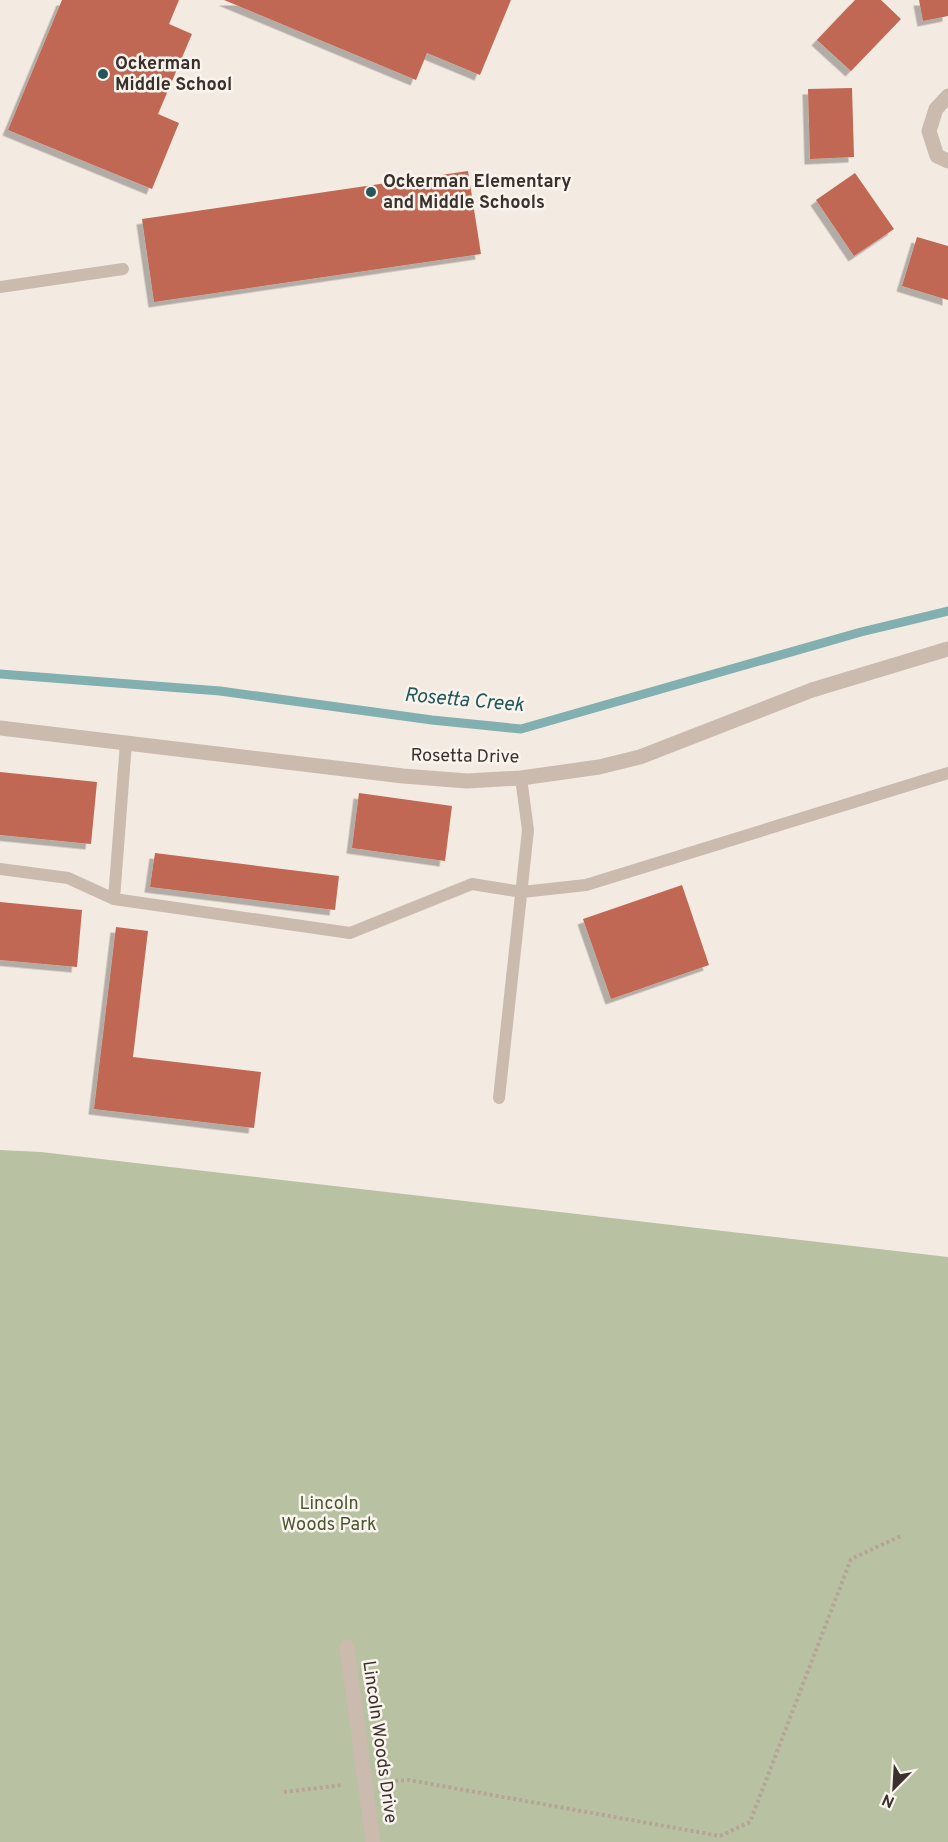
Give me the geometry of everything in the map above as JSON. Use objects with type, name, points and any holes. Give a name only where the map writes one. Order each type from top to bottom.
[{"type":"street","points":[[948,96],[936,109],[929,131],[937,156],[948,161]]},
{"type":"street","name":"Rosetta Drive","points":[[0,728],[403,776],[467,781],[521,778],[599,767],[640,757],[812,690],[948,649]]},
{"type":"street","name":"Lincoln Woods Drive","points":[[347,1647],[373,1842]]},
{"type":"lane","points":[[0,287],[123,269]]},
{"type":"lane","points":[[114,898],[126,743]]},
{"type":"lane","points":[[0,869],[68,878],[114,898],[350,933],[472,884],[522,892],[586,885],[948,773]]},
{"type":"lane","points":[[500,1098],[528,830],[521,778]]},
{"type":"path","points":[[284,1792],[409,1780],[720,1836],[750,1822],[850,1559],[903,1535]]},
{"type":"green space","name":"Lincoln Woods Park","points":[[0,1150],[41,1152],[948,1257],[948,1842],[0,1842]]},
{"type":"building","name":"Ockerman Middle School","points":[[62,0],[179,0],[169,24],[192,34],[158,114],[179,123],[152,189],[8,130]]},
{"type":"building","name":"Ockerman Middle School","points":[[224,0],[511,0],[480,75],[427,53],[416,80]]},
{"type":"building","points":[[855,0],[881,0],[901,19],[851,71],[817,40]]},
{"type":"building","points":[[919,0],[948,0],[948,16],[923,21]]},
{"type":"building","points":[[852,88],[854,157],[810,159],[808,89]]},
{"type":"building","points":[[468,171],[481,254],[154,302],[142,219]]},
{"type":"building","points":[[855,173],[894,229],[854,256],[816,200]]},
{"type":"building","points":[[917,237],[948,246],[948,300],[902,286]]},
{"type":"building","points":[[0,772],[97,782],[91,844],[0,835]]},
{"type":"building","points":[[359,793],[452,806],[445,861],[352,848]]},
{"type":"building","points":[[155,853],[339,876],[335,910],[150,887]]},
{"type":"building","points":[[682,885],[709,965],[611,999],[583,919]]},
{"type":"building","points":[[0,902],[82,910],[77,967],[0,960]]},
{"type":"building","points":[[116,927],[148,931],[133,1057],[261,1072],[254,1128],[94,1109]]},
{"type":"waterway","name":"Rosetta Creek","points":[[0,674],[220,691],[432,720],[521,729],[861,632],[948,611]]},
{"type":"place","name":"Ockerman Middle School","points":[[103,74]]},
{"type":"place","name":"Ockerman Elementary and Middle Schools","points":[[371,192]]}]
